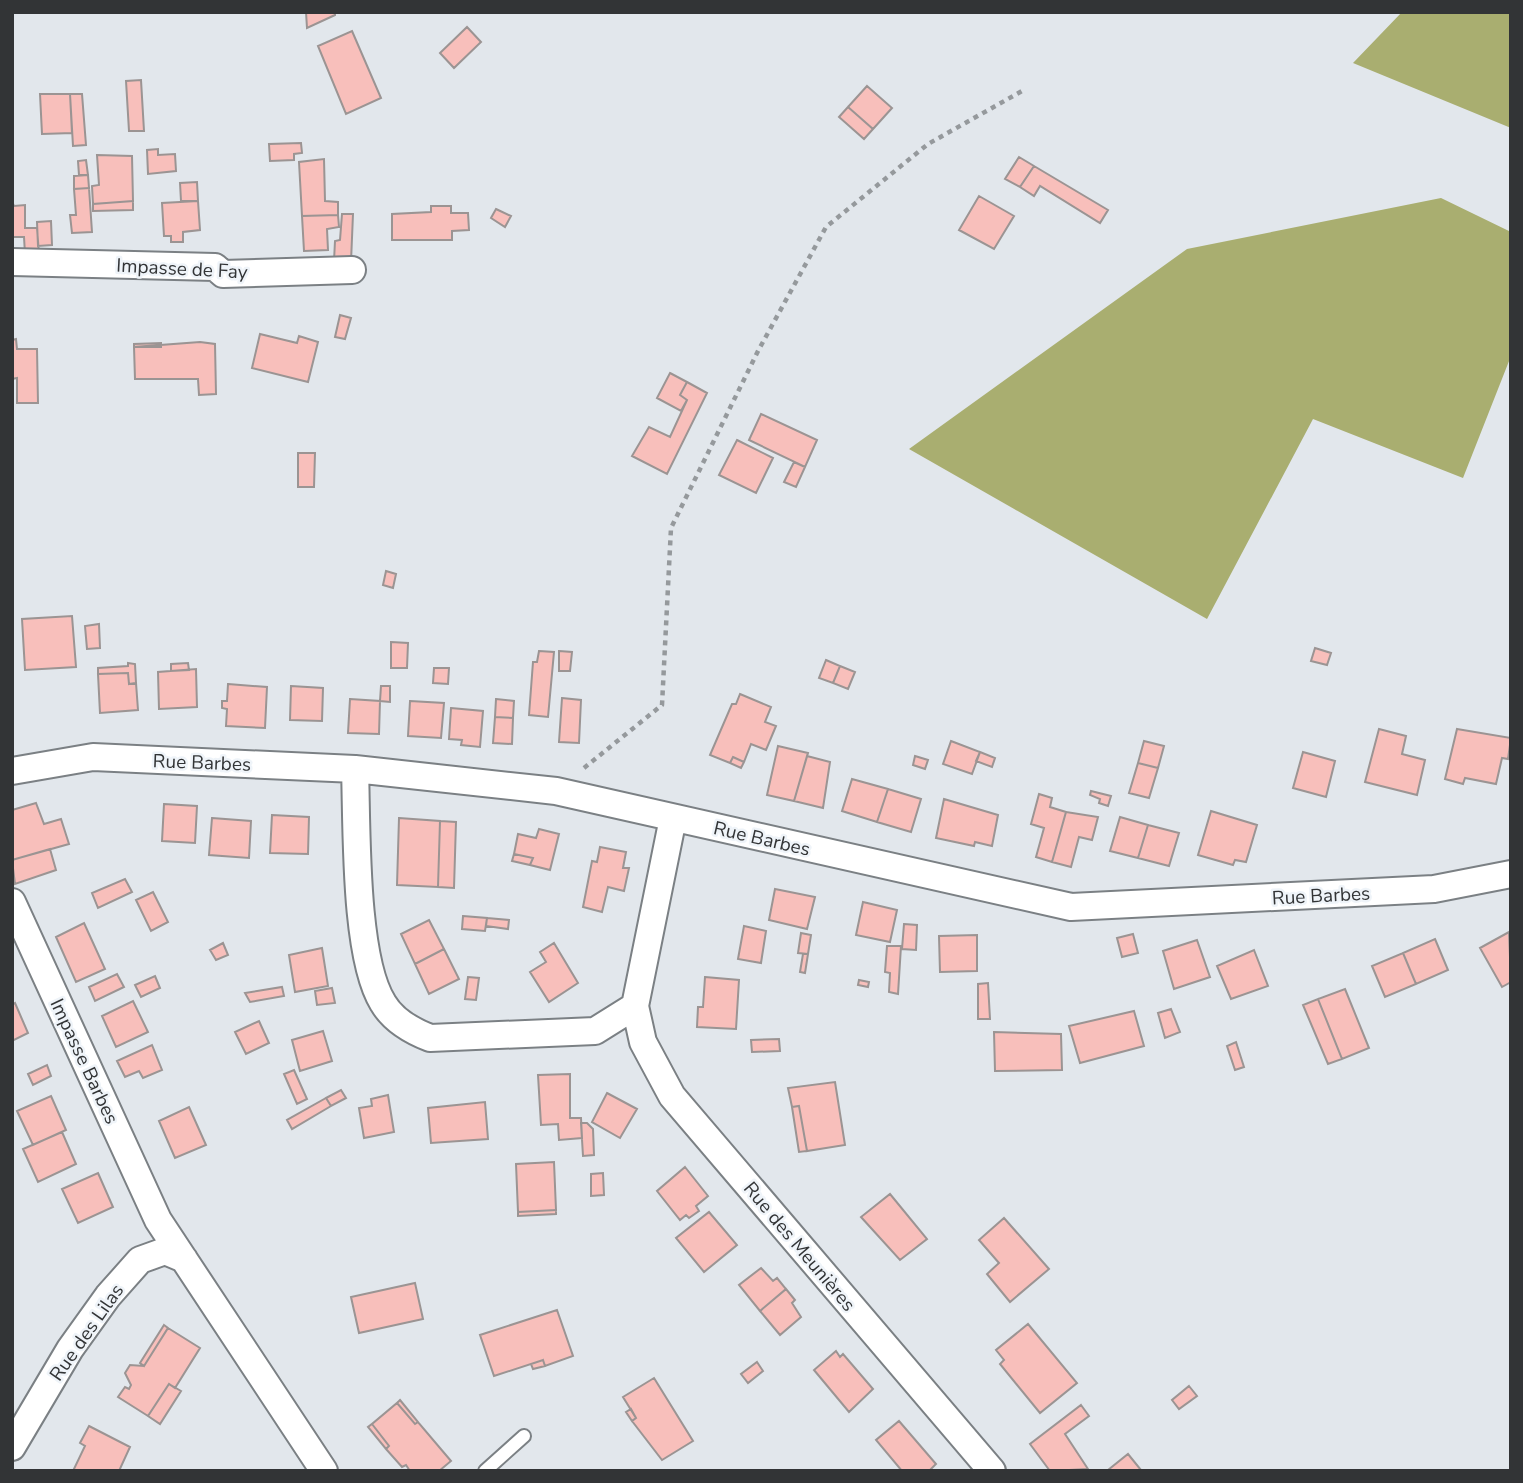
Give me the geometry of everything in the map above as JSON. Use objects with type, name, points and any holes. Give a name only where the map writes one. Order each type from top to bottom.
[{"type":"street","name":"Impasse de Fay","points":[[12,262],[215,267],[223,274],[352,270]]},
{"type":"street","name":"Rue Barbes","points":[[12,771],[93,757],[355,769],[556,791],[1071,908],[1434,889],[1511,874]]},
{"type":"street","points":[[355,769],[360,901],[371,978],[383,1004],[397,1019],[416,1033],[430,1038],[595,1031],[635,1006]]},
{"type":"street","name":"Rue des Meunières","points":[[673,818],[635,1006],[643,1042],[672,1096],[992,1471]]},
{"type":"street","name":"Impasse Barbes","points":[[12,902],[158,1220],[184,1259]]},
{"type":"street","name":"Rue des Lilas","points":[[12,1447],[70,1349],[108,1296],[140,1260],[165,1251],[184,1259]]},
{"type":"street","points":[[184,1259],[324,1471]]},
{"type":"lane","points":[[485,1471],[524,1436]]},
{"type":"path","points":[[556,791],[662,705],[671,528],[758,351],[826,227],[928,144],[1022,90]]},
{"type":"green space","points":[[1402,12],[1511,12],[1511,128],[1353,63]]},
{"type":"green space","points":[[1441,198],[1511,232],[1511,356],[1463,478],[1313,419],[1207,619],[909,449],[1187,249]]},
{"type":"building","points":[[306,12],[335,12],[335,15],[307,28]]},
{"type":"building","points":[[467,27],[481,42],[454,68],[440,53]]},
{"type":"building","points":[[352,31],[381,98],[346,114],[318,46]]},
{"type":"building","points":[[141,80],[144,131],[129,131],[126,81]]},
{"type":"building","points":[[867,86],[892,108],[873,129],[848,107]]},
{"type":"building","points":[[40,94],[70,94],[72,133],[42,134]]},
{"type":"building","points":[[70,94],[82,94],[86,145],[73,146]]},
{"type":"building","points":[[848,107],[873,129],[864,139],[839,117]]},
{"type":"building","points":[[301,143],[302,153],[294,154],[294,160],[270,161],[269,144]]},
{"type":"building","points":[[158,149],[158,155],[175,154],[176,171],[148,174],[147,150]]},
{"type":"building","points":[[97,155],[132,156],[133,201],[93,204],[92,186],[99,185]]},
{"type":"building","points":[[1019,157],[1034,166],[1020,187],[1005,179]]},
{"type":"building","points":[[324,159],[325,201],[338,202],[338,215],[302,216],[299,162]]},
{"type":"building","points":[[86,160],[88,175],[79,175],[78,161]]},
{"type":"building","points":[[1034,166],[1108,210],[1100,223],[1040,186],[1034,196],[1020,187]]},
{"type":"building","points":[[88,175],[89,188],[74,189],[74,176]]},
{"type":"building","points":[[197,182],[198,201],[181,201],[180,183]]},
{"type":"building","points":[[89,188],[92,232],[72,233],[70,215],[76,215],[74,189]]},
{"type":"building","points":[[979,196],[1014,216],[994,249],[959,230]]},
{"type":"building","points":[[12,201],[14,206],[25,205],[25,228],[37,228],[39,254],[25,254],[24,237],[12,237]]},
{"type":"building","points":[[133,201],[133,210],[93,211],[93,204]]},
{"type":"building","points":[[198,201],[200,230],[183,232],[183,242],[171,242],[171,236],[164,236],[162,203]]},
{"type":"building","points":[[431,206],[451,206],[451,213],[468,213],[469,230],[452,231],[452,240],[392,240],[392,214],[431,212]]},
{"type":"building","points":[[496,209],[511,216],[505,227],[491,218]]},
{"type":"building","points":[[342,214],[353,214],[351,262],[334,261],[335,241],[340,240]]},
{"type":"building","points":[[338,215],[339,227],[327,229],[328,250],[304,251],[302,216]]},
{"type":"building","points":[[51,221],[52,245],[38,246],[37,222]]},
{"type":"building","points":[[340,315],[351,318],[345,339],[335,337]]},
{"type":"building","points":[[260,334],[297,343],[299,336],[318,342],[308,382],[252,368]]},
{"type":"building","points":[[16,339],[17,349],[37,349],[38,403],[17,403],[17,378],[12,379],[12,340]]},
{"type":"building","points":[[200,342],[215,344],[216,394],[199,395],[198,379],[135,379],[134,347]]},
{"type":"building","points":[[161,343],[161,347],[134,347],[134,344]]},
{"type":"building","points":[[670,373],[687,382],[680,395],[687,400],[681,411],[657,398]]},
{"type":"building","points":[[687,382],[707,393],[667,474],[632,456],[649,427],[670,437],[687,400],[680,395]]},
{"type":"building","points":[[761,414],[817,440],[805,467],[749,440]]},
{"type":"building","points":[[737,440],[773,458],[756,493],[719,475]]},
{"type":"building","points":[[298,453],[315,453],[314,487],[298,487]]},
{"type":"building","points":[[794,462],[805,467],[796,487],[784,482]]},
{"type":"building","points":[[386,571],[396,574],[393,588],[383,585]]},
{"type":"building","points":[[72,616],[76,667],[25,670],[22,619]]},
{"type":"building","points":[[99,624],[100,648],[87,649],[85,626]]},
{"type":"building","points":[[391,642],[408,643],[407,668],[391,668]]},
{"type":"building","points":[[1315,648],[1331,653],[1327,665],[1311,661]]},
{"type":"building","points":[[539,651],[554,652],[548,717],[529,715],[533,662],[537,662]]},
{"type":"building","points":[[559,651],[572,652],[570,671],[559,671]]},
{"type":"building","points":[[826,660],[840,666],[833,683],[819,678]]},
{"type":"building","points":[[128,663],[135,664],[136,683],[129,684],[128,673],[98,674],[98,668],[128,666]]},
{"type":"building","points":[[188,663],[189,670],[171,671],[171,664]]},
{"type":"building","points":[[840,666],[855,672],[848,689],[833,683]]},
{"type":"building","points":[[434,668],[449,668],[448,684],[433,683]]},
{"type":"building","points":[[196,669],[197,707],[159,709],[158,672]]},
{"type":"building","points":[[128,673],[129,684],[136,683],[138,710],[100,713],[98,674]]},
{"type":"building","points":[[228,684],[267,687],[265,728],[226,726],[227,709],[222,708],[222,701],[227,701]]},
{"type":"building","points":[[291,686],[323,688],[322,721],[290,720]]},
{"type":"building","points":[[381,686],[390,686],[390,702],[380,701]]},
{"type":"building","points":[[740,694],[771,707],[765,722],[776,726],[766,750],[751,744],[744,762],[733,757],[730,763],[710,755],[732,704],[736,704]]},
{"type":"building","points":[[562,698],[581,700],[579,743],[559,742]]},
{"type":"building","points":[[350,699],[380,701],[379,734],[348,733]]},
{"type":"building","points":[[496,699],[514,701],[513,718],[495,717]]},
{"type":"building","points":[[410,701],[444,703],[441,738],[408,736]]},
{"type":"building","points":[[451,708],[483,711],[480,747],[461,745],[462,740],[449,739]]},
{"type":"building","points":[[495,717],[513,718],[512,744],[493,743]]},
{"type":"building","points":[[1379,729],[1406,736],[1402,754],[1425,760],[1417,795],[1365,782]]},
{"type":"building","points":[[1457,729],[1511,738],[1508,759],[1502,758],[1496,784],[1465,778],[1463,784],[1445,779]]},
{"type":"building","points":[[951,741],[980,752],[972,774],[943,764]]},
{"type":"building","points":[[1144,741],[1164,746],[1158,768],[1138,763]]},
{"type":"building","points":[[778,746],[808,753],[794,801],[767,795]]},
{"type":"building","points":[[980,752],[995,758],[992,767],[976,761]]},
{"type":"building","points":[[1303,752],[1335,761],[1326,797],[1293,788]]},
{"type":"building","points":[[807,756],[830,762],[823,808],[794,801]]},
{"type":"building","points":[[915,756],[928,760],[925,769],[913,765]]},
{"type":"building","points":[[733,757],[744,762],[741,768],[730,763]]},
{"type":"building","points":[[1138,763],[1158,768],[1149,798],[1129,793]]},
{"type":"building","points":[[852,779],[888,789],[877,822],[842,811]]},
{"type":"building","points":[[888,789],[921,799],[911,832],[877,822]]},
{"type":"building","points":[[1091,791],[1111,796],[1108,806],[1099,803],[1100,799],[1090,795]]},
{"type":"building","points":[[1039,794],[1052,798],[1050,807],[1066,812],[1052,862],[1036,857],[1044,828],[1031,824]]},
{"type":"building","points":[[944,799],[998,815],[992,846],[975,842],[974,846],[936,838]]},
{"type":"building","points":[[36,803],[44,824],[61,819],[69,844],[12,860],[12,810]]},
{"type":"building","points":[[164,804],[197,806],[195,843],[162,841]]},
{"type":"building","points":[[1211,811],[1257,825],[1246,862],[1235,860],[1233,865],[1198,855]]},
{"type":"building","points":[[1066,812],[1098,817],[1092,840],[1079,837],[1071,867],[1052,862]]},
{"type":"building","points":[[272,815],[309,817],[308,854],[270,853]]},
{"type":"building","points":[[1120,817],[1148,825],[1138,858],[1110,851]]},
{"type":"building","points":[[212,818],[251,821],[249,858],[209,855]]},
{"type":"building","points":[[399,818],[440,821],[438,887],[397,885]]},
{"type":"building","points":[[440,821],[456,822],[454,888],[438,887]]},
{"type":"building","points":[[1148,825],[1179,833],[1169,866],[1138,858]]},
{"type":"building","points":[[539,829],[559,834],[550,870],[530,865],[533,858],[514,854],[518,834],[536,838]]},
{"type":"building","points":[[600,847],[626,852],[623,868],[629,868],[624,891],[608,887],[602,912],[583,907],[592,861],[597,862]]},
{"type":"building","points":[[50,849],[56,870],[15,884],[12,860]]},
{"type":"building","points":[[514,854],[533,858],[530,865],[512,861]]},
{"type":"building","points":[[125,879],[132,892],[98,908],[92,893]]},
{"type":"building","points":[[775,889],[815,897],[807,929],[769,920]]},
{"type":"building","points":[[153,892],[168,922],[151,931],[136,900]]},
{"type":"building","points":[[863,902],[897,910],[890,942],[856,935]]},
{"type":"building","points":[[463,916],[487,918],[485,931],[462,929]]},
{"type":"building","points":[[487,918],[509,920],[508,929],[486,926]]},
{"type":"building","points":[[429,920],[444,949],[415,964],[401,934]]},
{"type":"building","points":[[84,923],[105,969],[76,982],[56,937]]},
{"type":"building","points":[[904,924],[917,925],[916,950],[902,949]]},
{"type":"building","points":[[744,926],[766,931],[761,963],[738,959]]},
{"type":"building","points":[[1509,932],[1511,982],[1502,987],[1480,948]]},
{"type":"building","points":[[801,933],[811,935],[808,954],[798,953]]},
{"type":"building","points":[[1133,934],[1138,953],[1122,957],[1117,938]]},
{"type":"building","points":[[977,935],[977,971],[940,972],[939,936]]},
{"type":"building","points":[[1435,939],[1448,970],[1416,984],[1403,953]]},
{"type":"building","points":[[1197,940],[1210,977],[1174,989],[1163,951]]},
{"type":"building","points":[[223,943],[228,955],[216,960],[210,950]]},
{"type":"building","points":[[554,943],[578,983],[549,1002],[530,972],[546,962],[540,952]]},
{"type":"building","points":[[887,946],[901,946],[898,994],[889,992],[890,973],[885,972]]},
{"type":"building","points":[[322,948],[328,986],[295,992],[289,955]]},
{"type":"building","points":[[444,949],[459,979],[429,994],[415,964]]},
{"type":"building","points":[[1254,950],[1268,986],[1231,999],[1217,966]]},
{"type":"building","points":[[1403,953],[1416,984],[1385,997],[1372,966]]},
{"type":"building","points":[[803,954],[808,954],[805,973],[800,972]]},
{"type":"building","points":[[117,974],[124,987],[95,1001],[89,987]]},
{"type":"building","points":[[155,976],[160,988],[141,997],[135,985]]},
{"type":"building","points":[[468,977],[479,978],[476,1000],[465,999]]},
{"type":"building","points":[[705,977],[739,980],[736,1029],[697,1027],[698,1007],[703,1007]]},
{"type":"building","points":[[859,980],[869,982],[868,987],[858,985]]},
{"type":"building","points":[[988,983],[990,1019],[978,1019],[978,984]]},
{"type":"building","points":[[282,987],[284,996],[250,1002],[245,993]]},
{"type":"building","points":[[332,988],[335,1003],[317,1005],[315,991]]},
{"type":"building","points":[[1345,989],[1369,1048],[1342,1059],[1318,999]]},
{"type":"building","points":[[1318,999],[1342,1059],[1328,1064],[1303,1005]]},
{"type":"building","points":[[133,1001],[148,1032],[116,1047],[102,1016]]},
{"type":"building","points":[[15,1003],[28,1033],[12,1041],[12,1005]]},
{"type":"building","points":[[1171,1009],[1180,1032],[1165,1038],[1158,1013]]},
{"type":"building","points":[[1134,1011],[1144,1046],[1080,1063],[1069,1026]]},
{"type":"building","points":[[259,1021],[269,1043],[246,1054],[235,1032]]},
{"type":"building","points":[[323,1031],[332,1061],[300,1071],[292,1040]]},
{"type":"building","points":[[994,1032],[1061,1034],[1062,1070],[995,1071]]},
{"type":"building","points":[[779,1039],[780,1051],[752,1052],[751,1040]]},
{"type":"building","points":[[1236,1042],[1244,1067],[1235,1070],[1227,1046]]},
{"type":"building","points":[[152,1045],[162,1070],[143,1078],[139,1071],[125,1077],[117,1061]]},
{"type":"building","points":[[47,1065],[51,1076],[33,1085],[28,1074]]},
{"type":"building","points":[[294,1070],[307,1099],[297,1104],[284,1074]]},
{"type":"building","points":[[570,1074],[570,1118],[581,1118],[582,1138],[559,1140],[558,1124],[541,1125],[538,1075]]},
{"type":"building","points":[[835,1082],[845,1145],[807,1151],[799,1106],[792,1107],[788,1088]]},
{"type":"building","points":[[341,1090],[346,1098],[331,1106],[326,1098]]},
{"type":"building","points":[[607,1093],[637,1109],[620,1138],[592,1122]]},
{"type":"building","points":[[388,1095],[394,1132],[364,1138],[359,1108],[372,1106],[371,1099]]},
{"type":"building","points":[[51,1096],[66,1130],[33,1145],[17,1111]]},
{"type":"building","points":[[326,1098],[331,1106],[292,1129],[287,1120]]},
{"type":"building","points":[[485,1102],[488,1139],[431,1143],[428,1108]]},
{"type":"building","points":[[799,1106],[807,1151],[799,1152],[792,1107]]},
{"type":"building","points":[[189,1107],[206,1145],[175,1158],[159,1121]]},
{"type":"building","points":[[581,1123],[587,1123],[593,1129],[594,1155],[583,1156]]},
{"type":"building","points":[[62,1132],[76,1164],[38,1182],[23,1149]]},
{"type":"building","points":[[554,1162],[556,1210],[518,1212],[516,1164]]},
{"type":"building","points":[[685,1167],[708,1196],[696,1206],[699,1211],[680,1220],[657,1191]]},
{"type":"building","points":[[98,1173],[113,1207],[78,1223],[62,1189]]},
{"type":"building","points":[[603,1173],[604,1195],[591,1196],[591,1174]]},
{"type":"building","points":[[890,1194],[927,1239],[900,1260],[861,1217]]},
{"type":"building","points":[[556,1210],[556,1214],[518,1216],[518,1212]]},
{"type":"building","points":[[709,1212],[737,1245],[704,1272],[676,1238]]},
{"type":"building","points":[[1004,1218],[1049,1269],[1010,1302],[987,1274],[999,1263],[979,1240]]},
{"type":"building","points":[[761,1268],[773,1281],[777,1278],[786,1289],[760,1311],[739,1285]]},
{"type":"building","points":[[415,1283],[423,1319],[359,1333],[351,1297]]},
{"type":"building","points":[[786,1289],[795,1300],[792,1303],[801,1317],[780,1335],[760,1311]]},
{"type":"building","points":[[557,1310],[573,1356],[545,1366],[543,1360],[494,1376],[480,1335]]},
{"type":"building","points":[[1028,1324],[1077,1383],[1040,1413],[1000,1364],[1004,1360],[996,1350]]},
{"type":"building","points":[[164,1325],[168,1328],[144,1366],[140,1363]]},
{"type":"building","points":[[168,1328],[200,1348],[175,1388],[169,1384],[148,1416],[118,1397],[125,1387],[129,1389],[131,1385],[125,1373],[130,1365],[144,1366]]},
{"type":"building","points":[[836,1351],[840,1357],[843,1354],[873,1389],[849,1412],[814,1370]]},
{"type":"building","points":[[543,1360],[545,1366],[533,1369],[531,1364]]},
{"type":"building","points":[[757,1362],[763,1371],[748,1383],[741,1374]]},
{"type":"building","points":[[654,1378],[693,1441],[662,1460],[632,1421],[636,1418],[623,1397]]},
{"type":"building","points":[[169,1384],[181,1391],[160,1424],[148,1416]]},
{"type":"building","points":[[1189,1386],[1197,1396],[1179,1409],[1172,1400]]},
{"type":"building","points":[[400,1400],[418,1422],[415,1424],[397,1403]]},
{"type":"building","points":[[397,1403],[415,1424],[418,1422],[451,1461],[439,1471],[410,1471],[406,1465],[402,1467],[386,1449],[389,1446],[372,1424]]},
{"type":"building","points":[[1081,1405],[1089,1416],[1065,1434],[1088,1469],[1050,1471],[1030,1444]]},
{"type":"building","points":[[631,1409],[636,1418],[632,1421],[626,1412]]},
{"type":"building","points":[[899,1421],[936,1464],[929,1471],[902,1471],[876,1440]]},
{"type":"building","points":[[372,1424],[389,1446],[386,1449],[368,1427]]},
{"type":"building","points":[[89,1426],[130,1447],[119,1471],[73,1471],[85,1446],[80,1443]]},
{"type":"building","points":[[1128,1454],[1141,1470],[1108,1470]]}]
